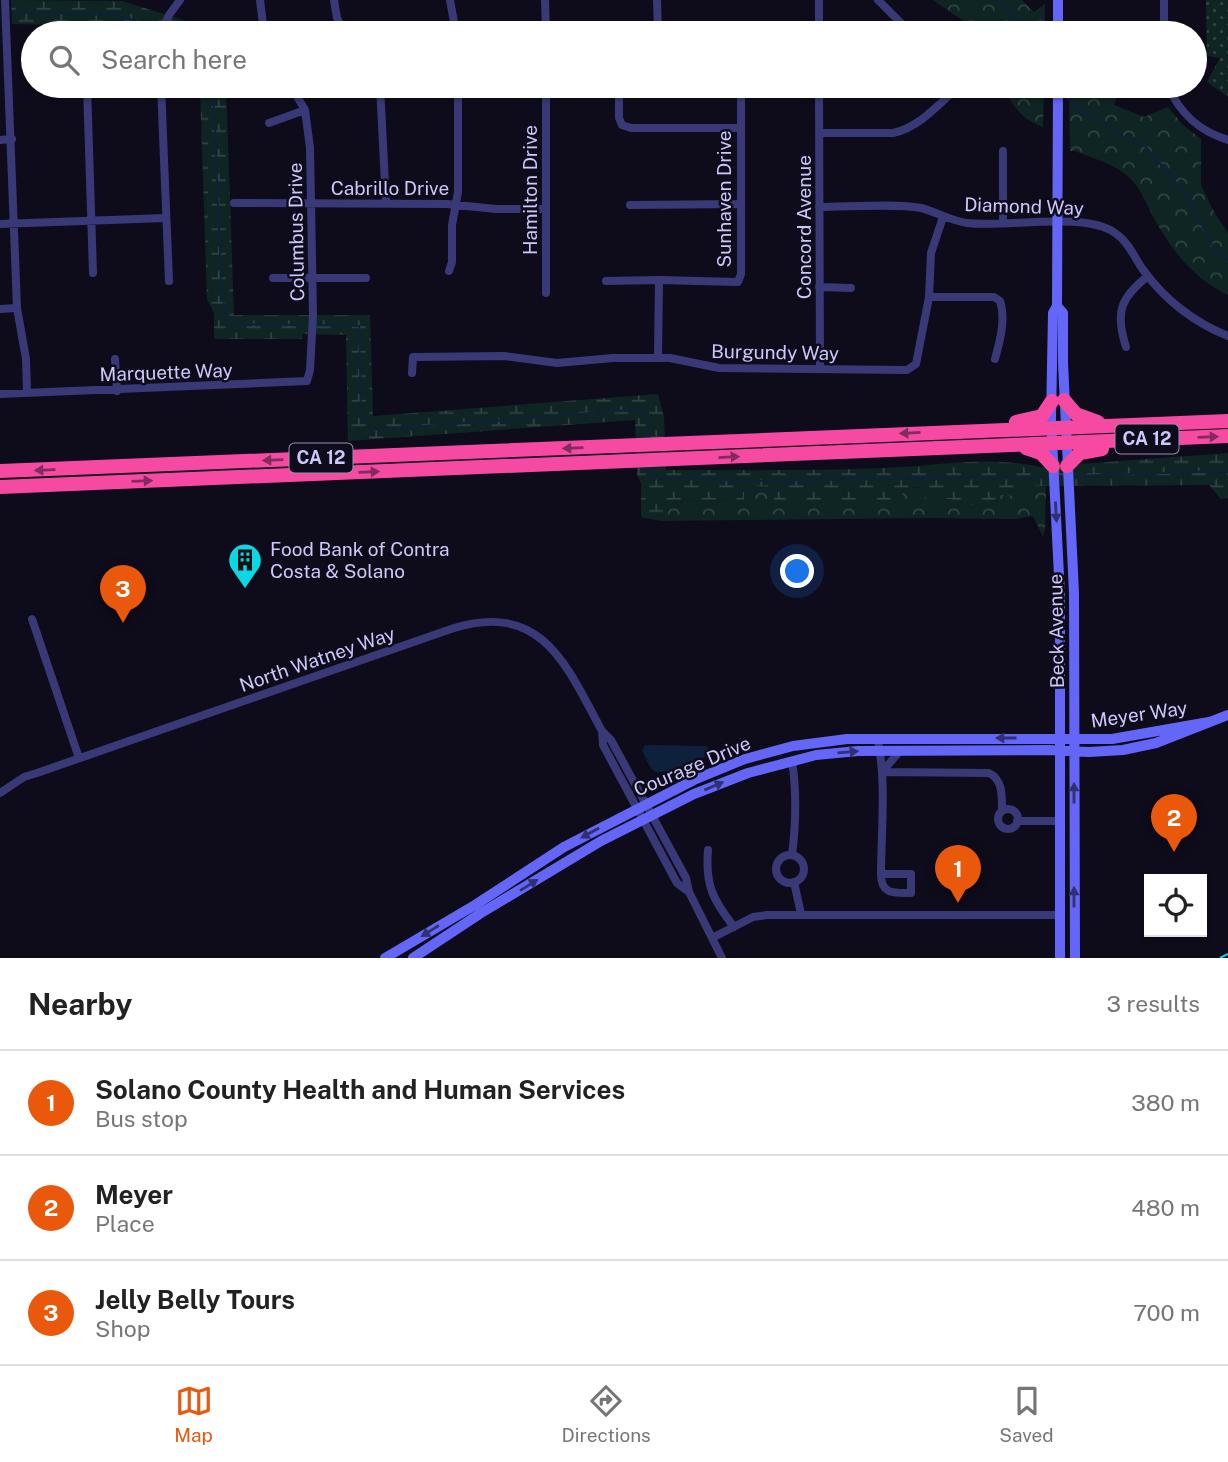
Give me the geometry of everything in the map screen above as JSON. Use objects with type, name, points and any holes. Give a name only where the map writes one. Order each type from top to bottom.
[{"type":"highway","points":[[942,431],[1034,419],[1058,401],[1084,418],[1113,425]]},
{"type":"highway","name":"CA 12","points":[[0,471],[1228,421]]},
{"type":"highway","name":"CA 12","points":[[0,490],[29,486],[1228,436]]},
{"type":"highway","points":[[1018,445],[1041,453],[1060,466],[1080,453],[1159,439]]},
{"type":"street","points":[[5,0],[18,308],[26,359],[27,393]]},
{"type":"street","points":[[166,21],[180,0]]},
{"type":"street","points":[[260,0],[263,21]]},
{"type":"street","points":[[334,0],[338,21]]},
{"type":"street","points":[[450,0],[454,21]]},
{"type":"street","points":[[545,0],[546,21]]},
{"type":"street","points":[[657,0],[658,21]]},
{"type":"street","points":[[819,0],[819,21]]},
{"type":"street","points":[[878,0],[900,21]]},
{"type":"street","points":[[1058,0],[1058,21]]},
{"type":"street","points":[[1164,0],[1164,21]]},
{"type":"street","points":[[87,98],[93,273]]},
{"type":"street","points":[[161,98],[169,281]]},
{"type":"street","name":"Columbus Drive","points":[[298,98],[305,110],[310,148],[312,204],[313,315],[307,381]]},
{"type":"street","points":[[381,98],[386,203]]},
{"type":"street","points":[[449,271],[452,262],[452,225],[458,192],[458,98]]},
{"type":"street","name":"Hamilton Drive","points":[[546,98],[546,293]]},
{"type":"street","points":[[620,98],[622,125],[631,128],[740,128]]},
{"type":"street","name":"Sunhaven Drive","points":[[659,280],[738,282],[741,274],[741,98]]},
{"type":"street","name":"Concord Avenue","points":[[819,98],[820,369]]},
{"type":"street","points":[[819,133],[893,133],[904,130],[922,119],[946,98]]},
{"type":"street","name":"Beck Avenue","points":[[1058,98],[1057,306],[1063,313],[1058,401],[1060,958]]},
{"type":"street","points":[[1175,98],[1183,113],[1196,125],[1210,134],[1228,140]]},
{"type":"street","points":[[269,123],[305,110]]},
{"type":"street","points":[[0,140],[12,139]]},
{"type":"street","points":[[1003,151],[1003,223]]},
{"type":"street","name":"Cabrillo Drive","points":[[234,203],[455,204],[496,209],[546,209]]},
{"type":"street","points":[[630,205],[741,204]]},
{"type":"street","name":"Diamond Way","points":[[820,206],[912,207],[967,223],[1095,225],[1114,231],[1167,297],[1197,321],[1228,335]]},
{"type":"street","name":"Burgundy Way","points":[[412,373],[413,357],[504,356],[557,363],[613,358],[670,358],[719,369],[908,370],[914,368],[929,297],[930,253],[943,217]]},
{"type":"street","points":[[0,224],[166,218]]},
{"type":"street","points":[[1126,347],[1119,319],[1122,305],[1126,297],[1148,276]]},
{"type":"street","points":[[273,278],[366,278]]},
{"type":"street","points":[[607,281],[659,280],[658,358]]},
{"type":"street","points":[[819,287],[852,288]]},
{"type":"street","points":[[929,297],[994,297],[1000,301],[1003,310],[1000,342],[995,359]]},
{"type":"street","points":[[0,309],[18,308]]},
{"type":"street","points":[[115,359],[117,391]]},
{"type":"street","name":"Marquette Way","points":[[0,394],[307,381]]},
{"type":"street","name":"Beck Avenue","points":[[1060,466],[1074,593],[1075,958]]},
{"type":"street","points":[[32,619],[79,758]]},
{"type":"street","name":"North Watney Way","points":[[0,793],[24,777],[454,628],[501,621],[545,641],[561,657],[602,732],[603,745],[642,806],[677,883],[689,891],[722,958]]},
{"type":"street","name":"Meyer Way","points":[[1060,751],[1108,751],[1140,747],[1228,715]]},
{"type":"street","name":"Meyer Way","points":[[1074,739],[1112,738],[1209,722]]},
{"type":"street","points":[[877,738],[883,772],[881,874]]},
{"type":"street","name":"Courage Drive","points":[[413,958],[564,848],[694,780],[745,758],[821,741],[877,738],[1074,739]]},
{"type":"street","name":"Courage Drive","points":[[385,958],[648,817],[722,782],[816,755],[881,751],[1060,751]]},
{"type":"street","points":[[883,772],[899,752]]},
{"type":"street","points":[[792,761],[796,783],[796,822],[792,855]]},
{"type":"street","points":[[883,772],[989,773],[998,779],[1000,785],[1003,810],[998,818],[1001,826],[1010,828],[1017,821],[1060,821]]},
{"type":"street","points":[[1003,810],[1012,810],[1017,815],[1017,821]]},
{"type":"street","points":[[708,850],[711,894],[734,927]]},
{"type":"street","points":[[792,855],[801,860],[804,870],[799,880],[784,881],[777,872],[778,862],[792,855]]},
{"type":"street","points":[[794,882],[801,914]]},
{"type":"street","points":[[712,938],[753,917],[767,915],[1060,915]]},
{"type":"green space","points":[[11,0],[122,1],[186,21],[21,21],[21,24],[12,24]]},
{"type":"green space","points":[[933,0],[1022,0],[1034,12],[1045,4],[1045,21],[964,21]]},
{"type":"green space","points":[[1206,0],[1228,0],[1228,97],[1207,82],[1220,58],[1207,56]]},
{"type":"green space","points":[[200,98],[226,98],[234,315],[370,315],[373,416],[658,394],[664,417],[666,470],[858,469],[962,462],[1002,462],[1040,467],[1228,453],[1228,498],[1221,499],[1209,485],[1027,486],[1021,496],[999,495],[991,504],[955,505],[952,499],[925,499],[919,487],[910,487],[896,500],[774,500],[773,487],[744,485],[744,501],[664,500],[661,521],[641,517],[635,420],[348,441],[346,335],[303,334],[302,339],[214,339],[214,313],[207,299]]},
{"type":"green space","points":[[1044,98],[1043,127],[1018,111],[1010,99]]},
{"type":"green space","points":[[1069,98],[1117,98],[1114,105],[1144,117],[1168,107],[1183,125],[1201,139],[1201,185],[1228,233],[1228,295],[1194,272],[1176,252],[1129,177],[1117,168],[1070,151]]},
{"type":"green space","points":[[744,485],[774,487],[774,500],[910,487],[1021,496],[1027,486],[1046,486],[1045,529],[1043,537],[1033,516],[1015,519],[661,521],[663,500],[743,501]]},
{"type":"water","points":[[645,745],[704,746],[708,747],[710,754],[681,767],[657,772],[645,758],[642,750]]},
{"type":"waterway","points":[[998,0],[1020,21]]},
{"type":"waterway","points":[[17,12],[115,15],[136,21]]},
{"type":"waterway","points":[[214,98],[222,296],[230,324],[308,325]]},
{"type":"waterway","points":[[1067,98],[1082,112],[1146,147],[1188,197],[1216,253],[1228,260]]},
{"type":"waterway","points":[[317,325],[359,326],[361,412],[365,422],[373,430],[644,409],[650,440]]},
{"type":"waterway","points":[[652,466],[653,478],[751,481],[1049,477]]},
{"type":"waterway","points":[[1072,476],[1228,471]]},
{"type":"railway","points":[[1220,958],[1228,954]]},
{"type":"place","name":"Food Bank of Contra Costa & Solano","points":[[245,590]]},
{"type":"place","name":"Jelly Belly Tours","points":[[123,623]]},
{"type":"place","name":"Meyer","points":[[1174,852]]},
{"type":"place","name":"Solano County Health and Human Services","points":[[958,903]]}]
